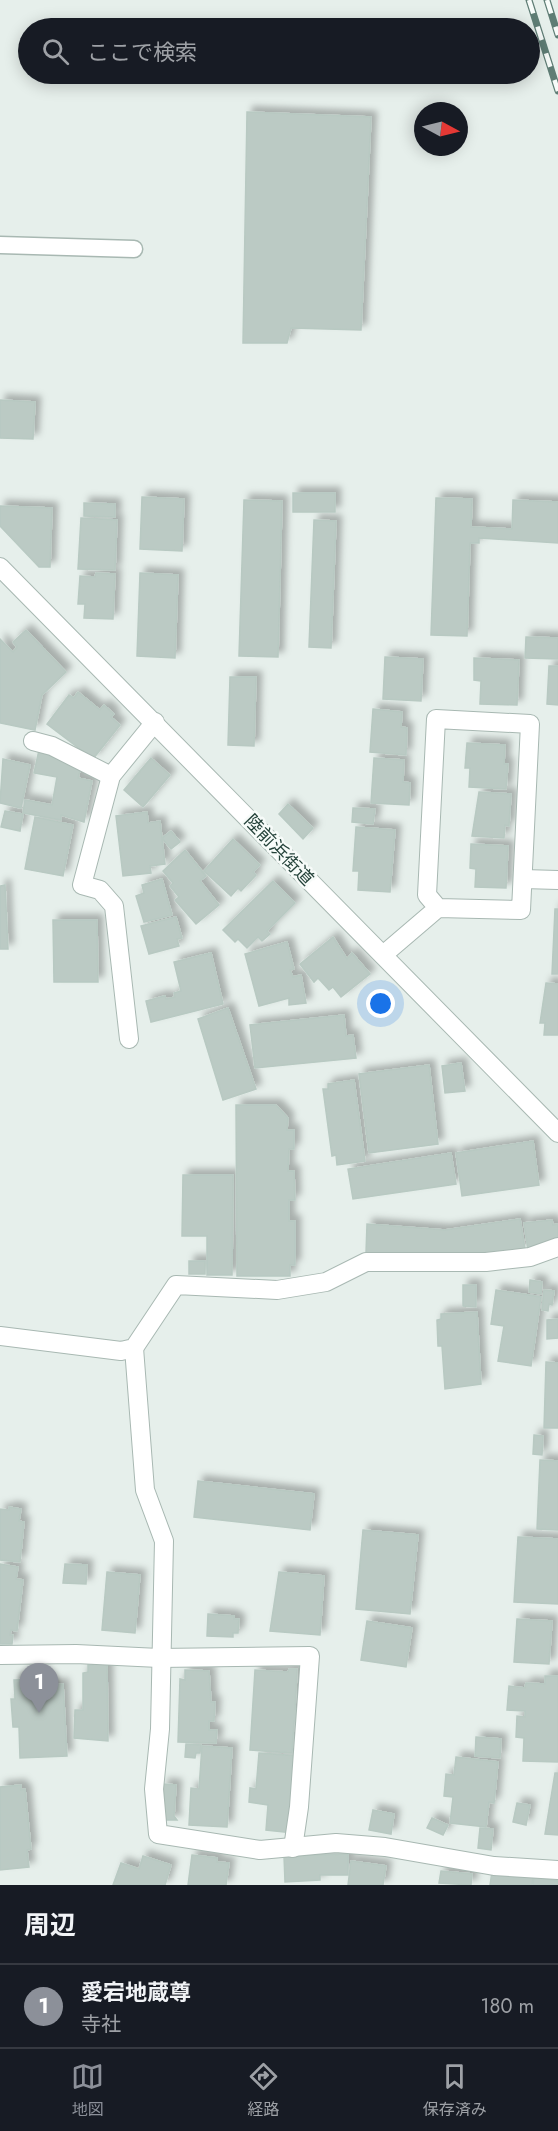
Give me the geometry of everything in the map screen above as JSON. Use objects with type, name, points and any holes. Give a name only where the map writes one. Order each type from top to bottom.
[{"type":"street","name":"陸前浜街道","points":[[0,567],[558,1133]]},
{"type":"street","points":[[383,956],[438,908],[521,910],[530,724],[436,719],[427,896],[438,908]]},
{"type":"street","points":[[129,1039],[114,906],[100,890],[82,885],[111,776],[155,722]]},
{"type":"street","points":[[33,741],[52,746],[111,776]]},
{"type":"street","points":[[523,879],[558,880]]},
{"type":"street","points":[[558,1247],[530,1257],[486,1262],[366,1262],[326,1282],[277,1290],[176,1286],[134,1348],[145,1490],[164,1541],[159,1658],[160,1729],[154,1789],[158,1834],[260,1850],[336,1843],[385,1847],[494,1866],[558,1870]]},
{"type":"street","points":[[0,1336],[121,1350],[134,1348]]},
{"type":"street","points":[[0,1655],[76,1654],[159,1658],[310,1656],[299,1807],[293,1848]]},
{"type":"lane","points":[[0,245],[134,249]]},
{"type":"building","points":[[247,112],[371,117],[361,330],[291,328],[287,343],[243,343]]},
{"type":"building","points":[[0,400],[35,402],[33,439],[0,438]]},
{"type":"building","points":[[293,493],[335,493],[335,512],[293,512]]},
{"type":"building","points":[[142,497],[184,499],[182,551],[140,549]]},
{"type":"building","points":[[436,498],[472,499],[471,527],[512,529],[513,500],[558,502],[558,543],[479,538],[479,543],[470,543],[467,636],[431,635]]},
{"type":"building","points":[[244,500],[282,501],[278,657],[239,656]]},
{"type":"building","points":[[84,503],[115,504],[115,517],[84,516]]},
{"type":"building","points":[[0,506],[52,508],[50,567],[39,567],[0,526]]},
{"type":"building","points":[[81,518],[117,520],[115,570],[78,569]]},
{"type":"building","points":[[314,520],[336,521],[331,648],[309,647]]},
{"type":"building","points":[[96,573],[115,574],[113,619],[84,618],[85,604],[78,604],[80,576],[95,577]]},
{"type":"building","points":[[140,573],[178,575],[175,658],[137,656]]},
{"type":"building","points":[[26,630],[66,672],[42,695],[35,730],[0,723],[0,639],[13,652],[17,647],[13,642]]},
{"type":"building","points":[[526,637],[558,638],[558,659],[525,658]]},
{"type":"building","points":[[385,657],[423,659],[421,701],[383,699]]},
{"type":"building","points":[[474,658],[519,660],[517,705],[480,704],[481,681],[474,680]]},
{"type":"building","points":[[549,666],[558,666],[558,705],[547,704]]},
{"type":"building","points":[[230,677],[256,677],[254,746],[228,745]]},
{"type":"building","points":[[78,692],[100,710],[104,705],[114,714],[111,717],[120,725],[93,759],[47,724],[69,695],[74,698]]},
{"type":"building","points":[[373,709],[402,712],[401,727],[407,728],[406,755],[370,752]]},
{"type":"building","points":[[467,743],[505,745],[504,764],[508,764],[506,789],[469,787],[470,768],[465,768]]},
{"type":"building","points":[[39,750],[81,766],[78,778],[92,781],[84,822],[61,815],[61,820],[23,813],[25,800],[52,805],[57,777],[34,773]]},
{"type":"building","points":[[151,758],[170,775],[143,807],[124,790]]},
{"type":"building","points":[[374,758],[404,760],[403,782],[410,783],[409,805],[371,803]]},
{"type":"building","points":[[3,759],[30,765],[21,808],[0,803]]},
{"type":"building","points":[[479,792],[511,794],[509,826],[505,825],[504,838],[472,836]]},
{"type":"building","points":[[288,804],[313,828],[303,839],[279,814]]},
{"type":"building","points":[[353,808],[375,809],[373,824],[352,822]]},
{"type":"building","points":[[5,811],[23,814],[20,831],[1,827]]},
{"type":"building","points":[[147,812],[148,823],[160,821],[165,864],[150,866],[151,873],[123,876],[116,816]]},
{"type":"building","points":[[35,817],[73,825],[63,876],[25,869]]},
{"type":"building","points":[[356,827],[395,830],[390,892],[358,890],[359,871],[353,871]]},
{"type":"building","points":[[171,831],[180,842],[171,849],[162,838]]},
{"type":"building","points":[[233,839],[260,865],[253,872],[256,875],[241,891],[238,888],[231,896],[204,871]]},
{"type":"building","points":[[471,844],[508,846],[506,888],[475,887],[476,869],[470,868]]},
{"type":"building","points":[[185,850],[206,876],[200,881],[219,905],[196,924],[175,900],[179,897],[170,886],[173,883],[163,871]]},
{"type":"building","points":[[162,879],[172,915],[144,922],[136,896],[144,893],[142,885]]},
{"type":"building","points":[[273,881],[295,903],[267,931],[270,934],[262,941],[258,937],[247,948],[238,939],[235,942],[223,930]]},
{"type":"building","points":[[5,885],[8,949],[0,949],[0,886]]},
{"type":"building","points":[[555,909],[558,909],[558,974],[552,974]]},
{"type":"building","points":[[176,917],[182,938],[177,939],[179,946],[149,954],[141,926]]},
{"type":"building","points":[[53,920],[97,920],[98,982],[54,982]]},
{"type":"building","points":[[333,937],[347,959],[352,953],[370,974],[341,997],[333,987],[329,990],[318,978],[314,982],[300,964]]},
{"type":"building","points":[[287,942],[294,969],[290,970],[293,977],[301,975],[306,1003],[289,1005],[289,998],[259,1006],[245,954]]},
{"type":"building","points":[[211,953],[223,1004],[151,1022],[146,1001],[165,996],[166,999],[175,997],[174,993],[181,991],[174,962]]},
{"type":"building","points":[[546,983],[558,984],[558,1035],[544,1035],[545,1023],[540,1023]]},
{"type":"building","points":[[228,1008],[256,1089],[223,1100],[198,1019]]},
{"type":"building","points":[[344,1015],[346,1036],[353,1035],[356,1058],[255,1068],[250,1025]]},
{"type":"building","points":[[461,1063],[465,1091],[445,1093],[442,1066]]},
{"type":"building","points":[[429,1065],[438,1144],[369,1153],[359,1074]]},
{"type":"building","points":[[354,1080],[365,1161],[337,1165],[336,1155],[332,1156],[323,1089],[328,1089],[328,1084]]},
{"type":"building","points":[[236,1105],[276,1105],[288,1118],[287,1130],[294,1130],[294,1149],[289,1149],[288,1171],[294,1171],[295,1200],[289,1200],[289,1221],[295,1221],[295,1265],[290,1265],[290,1276],[237,1276]]},
{"type":"building","points":[[533,1141],[539,1185],[462,1196],[456,1153]]},
{"type":"building","points":[[451,1153],[456,1184],[353,1199],[348,1169]]},
{"type":"building","points":[[183,1175],[233,1175],[232,1275],[207,1275],[207,1236],[182,1236]]},
{"type":"building","points":[[520,1219],[525,1249],[450,1259],[366,1253],[367,1224],[445,1230]]},
{"type":"building","points":[[552,1220],[553,1225],[558,1224],[558,1241],[528,1250],[524,1223]]},
{"type":"building","points":[[189,1261],[205,1261],[205,1274],[189,1274]]},
{"type":"building","points":[[530,1280],[542,1282],[541,1294],[529,1292]]},
{"type":"building","points":[[463,1285],[476,1285],[476,1307],[463,1306]]},
{"type":"building","points":[[496,1290],[541,1297],[531,1366],[498,1361],[504,1326],[491,1324]]},
{"type":"building","points":[[544,1290],[554,1291],[552,1305],[549,1304],[548,1311],[542,1310]]},
{"type":"building","points":[[477,1312],[481,1384],[445,1389],[442,1346],[438,1346],[437,1320],[441,1319],[441,1314]]},
{"type":"building","points":[[558,1319],[558,1338],[547,1339],[547,1320]]},
{"type":"building","points":[[546,1362],[558,1363],[558,1428],[544,1428]]},
{"type":"building","points":[[534,1435],[543,1436],[542,1455],[533,1454]]},
{"type":"building","points":[[540,1460],[558,1461],[558,1530],[537,1529]]},
{"type":"building","points":[[198,1481],[314,1494],[310,1530],[194,1517]]},
{"type":"building","points":[[9,1507],[21,1509],[19,1521],[24,1522],[20,1562],[0,1560],[0,1509],[9,1510]]},
{"type":"building","points":[[363,1530],[418,1535],[410,1614],[356,1609]]},
{"type":"building","points":[[518,1537],[558,1539],[558,1604],[514,1602]]},
{"type":"building","points":[[0,1564],[18,1567],[16,1579],[23,1580],[17,1631],[11,1630],[10,1635],[13,1635],[12,1644],[0,1644]]},
{"type":"building","points":[[65,1564],[87,1565],[86,1584],[63,1583]]},
{"type":"building","points":[[107,1572],[140,1575],[135,1633],[102,1630]]},
{"type":"building","points":[[279,1572],[324,1576],[320,1635],[270,1631]]},
{"type":"building","points":[[208,1614],[234,1616],[234,1619],[239,1619],[238,1633],[233,1633],[233,1637],[207,1636]]},
{"type":"building","points":[[517,1619],[552,1621],[549,1664],[514,1662]]},
{"type":"building","points":[[367,1621],[412,1628],[406,1667],[361,1660]]},
{"type":"building","points":[[92,1660],[107,1661],[108,1741],[74,1738],[75,1710],[83,1710],[83,1673],[88,1672],[88,1665],[93,1665]]},
{"type":"building","points":[[289,1669],[297,1669],[295,1709],[299,1709],[298,1721],[294,1721],[292,1753],[250,1750],[255,1670],[288,1672]]},
{"type":"building","points":[[185,1670],[209,1671],[211,1702],[215,1702],[214,1721],[209,1721],[209,1730],[217,1730],[216,1743],[178,1742],[180,1679],[185,1680]]},
{"type":"building","points":[[545,1676],[558,1676],[558,1762],[523,1761],[524,1738],[516,1737],[517,1716],[525,1717],[525,1711],[507,1710],[509,1686],[525,1688],[526,1683],[545,1684]]},
{"type":"building","points":[[34,1679],[34,1686],[63,1684],[67,1756],[20,1758],[19,1727],[13,1727],[11,1699],[15,1699],[14,1680]]},
{"type":"building","points":[[476,1737],[501,1739],[500,1758],[475,1756]]},
{"type":"building","points":[[186,1744],[201,1745],[200,1753],[196,1753],[195,1758],[185,1757]]},
{"type":"building","points":[[202,1746],[232,1748],[227,1827],[189,1825],[191,1788],[199,1789]]},
{"type":"building","points":[[259,1753],[299,1756],[293,1833],[266,1830],[268,1805],[249,1802],[250,1788],[256,1789]]},
{"type":"building","points":[[456,1757],[498,1762],[494,1803],[489,1802],[486,1827],[450,1823],[453,1797],[444,1796],[446,1774],[454,1775]]},
{"type":"building","points":[[555,1773],[558,1773],[558,1835],[545,1834]]},
{"type":"building","points":[[163,1784],[176,1785],[174,1816],[177,1820],[161,1820]]},
{"type":"building","points":[[21,1785],[21,1790],[25,1789],[31,1849],[27,1850],[29,1867],[0,1870],[0,1787]]},
{"type":"building","points":[[517,1803],[530,1805],[526,1825],[513,1822]]},
{"type":"building","points":[[373,1810],[394,1814],[391,1834],[369,1830]]},
{"type":"building","points":[[432,1818],[448,1825],[443,1835],[427,1828]]},
{"type":"building","points":[[480,1828],[493,1829],[491,1850],[478,1848]]},
{"type":"building","points":[[348,1854],[348,1875],[320,1875],[320,1880],[285,1882],[284,1856]]},
{"type":"building","points":[[192,1855],[217,1858],[217,1862],[229,1863],[226,1885],[188,1885]]},
{"type":"building","points":[[143,1856],[171,1865],[165,1885],[113,1885],[121,1863],[139,1869]]},
{"type":"building","points":[[351,1861],[386,1866],[383,1885],[348,1885]]},
{"type":"building","points":[[441,1871],[472,1874],[471,1885],[439,1883]]},
{"type":"building","points":[[492,1872],[533,1877],[532,1885],[490,1885]]},
{"type":"building","points":[[534,1877],[558,1881],[558,1885],[533,1885]]},
{"type":"railway","points":[[529,0],[535,18]]},
{"type":"railway","points":[[547,0],[558,35]]},
{"type":"railway","points":[[540,35],[558,91]]},
{"type":"place","name":"愛宕地蔵尊","points":[[39,1713]]}]
